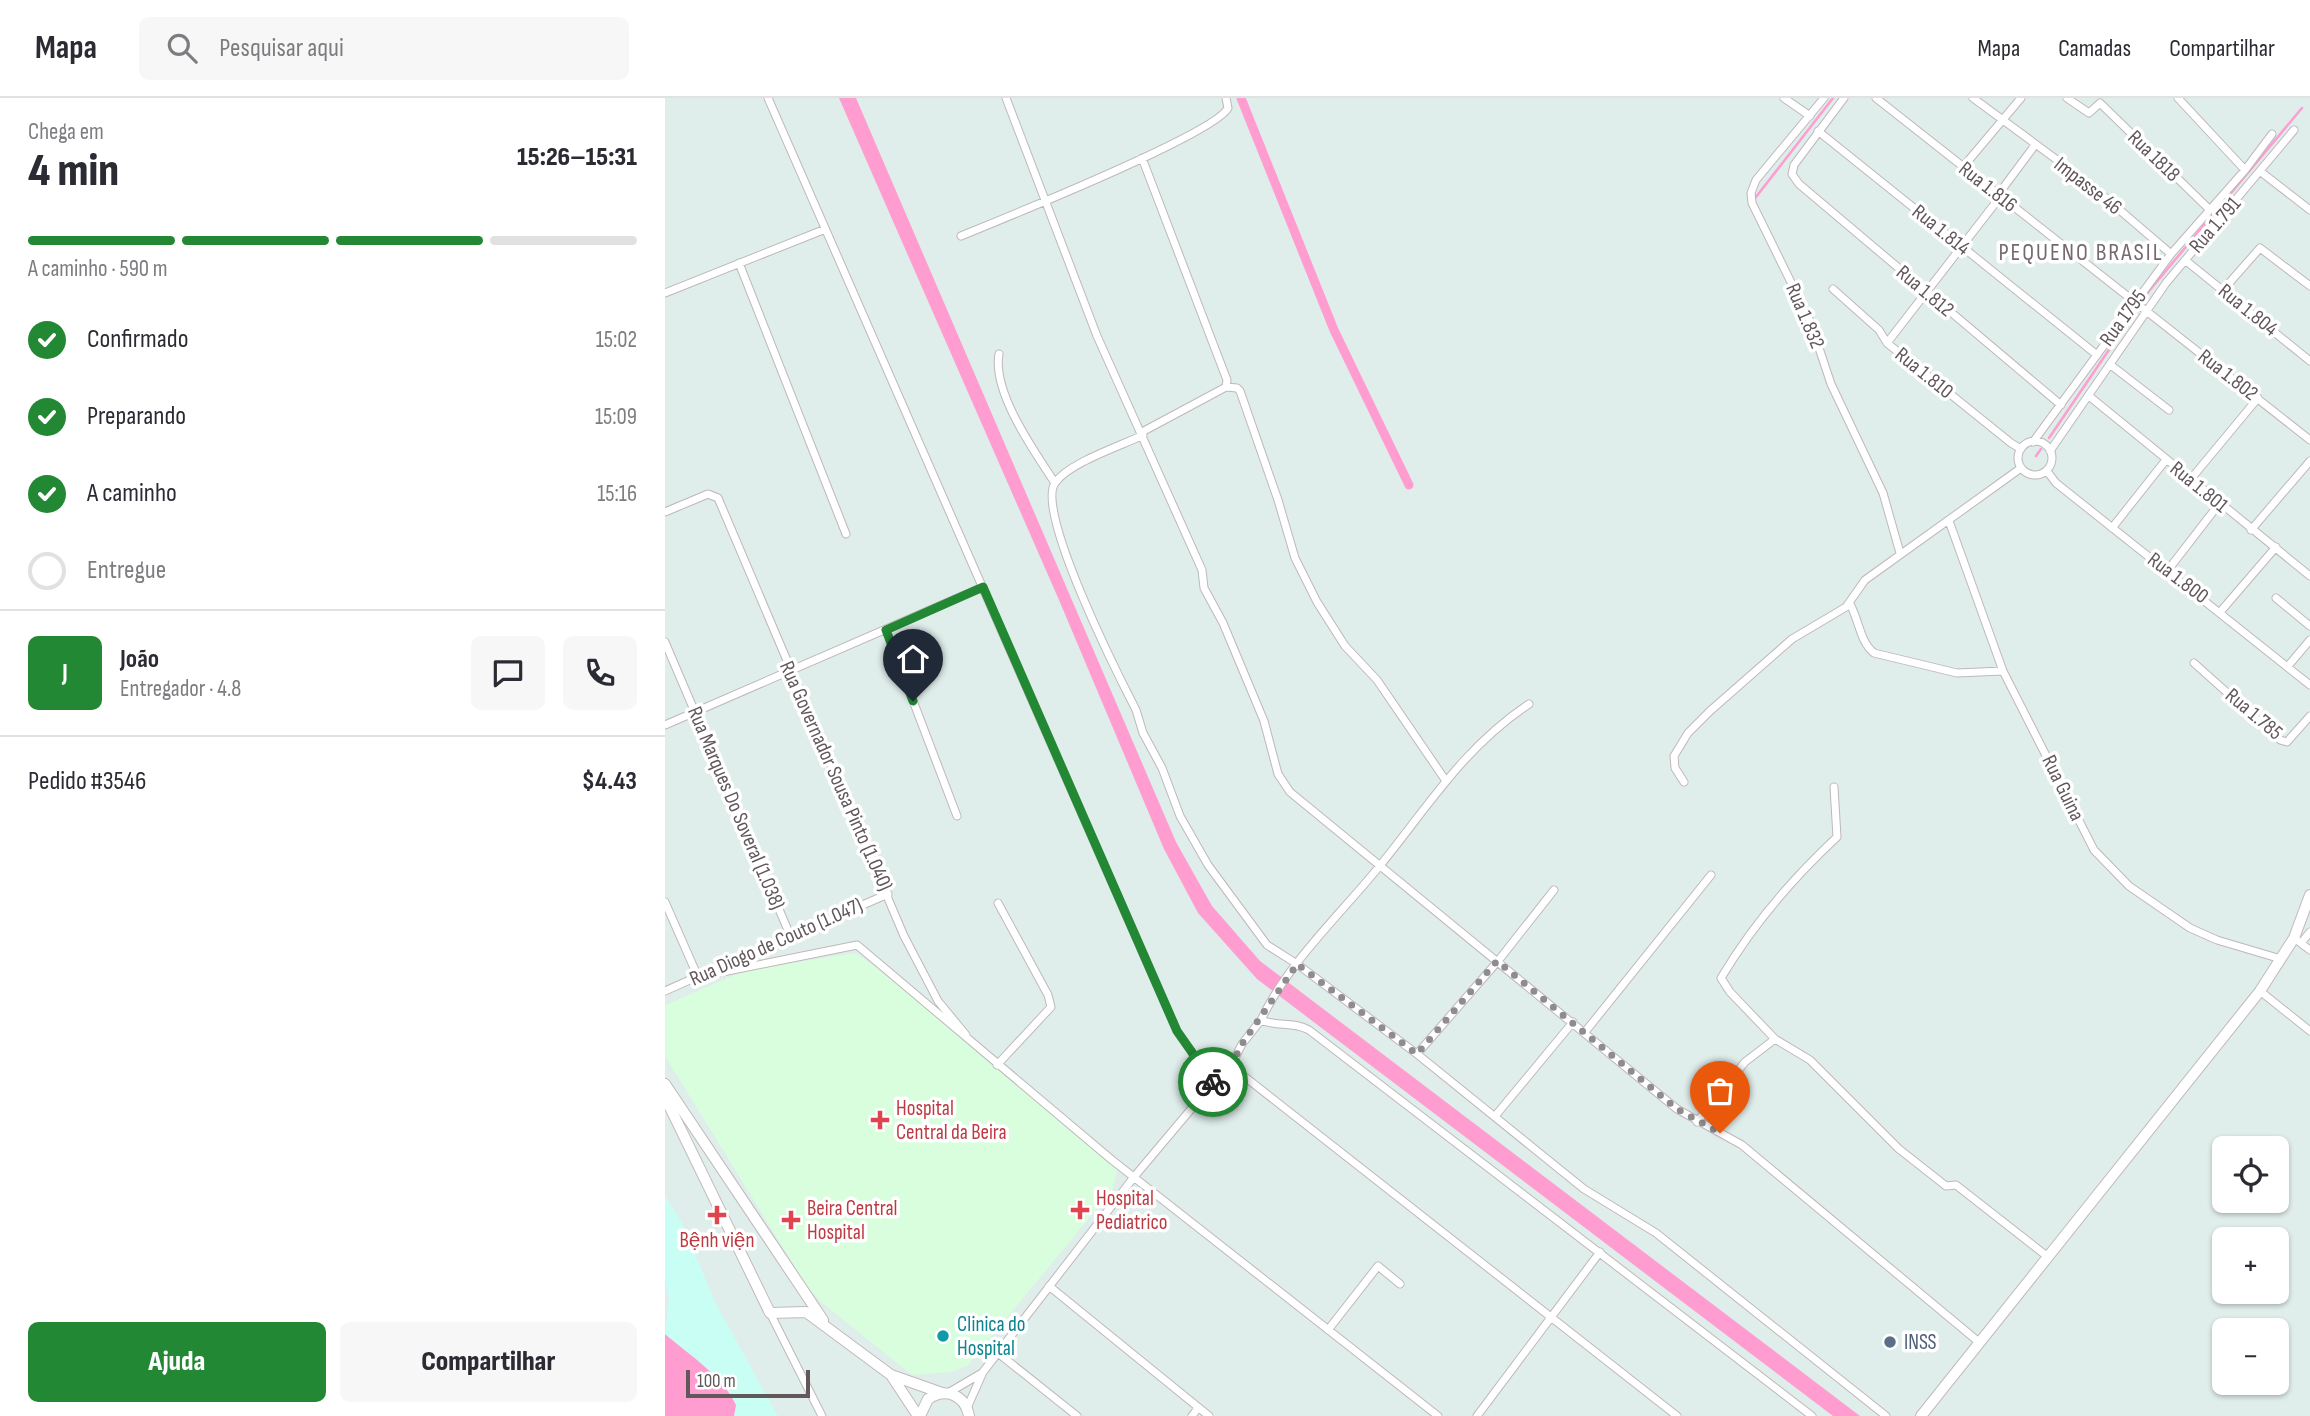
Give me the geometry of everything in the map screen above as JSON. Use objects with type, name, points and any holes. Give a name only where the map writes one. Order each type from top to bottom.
[{"type":"street","points":[[768,98],[823,230],[1177,1031],[1213,1083]]},
{"type":"street","points":[[1006,98],[1097,336],[1143,433],[1202,570],[1204,588],[1242,665],[1264,721],[1282,781],[1379,867],[1697,1122],[1742,1145],[1980,1343]]},
{"type":"street","points":[[961,236],[1142,159],[1216,122],[1228,108],[1226,98]]},
{"type":"street","points":[[1784,98],[1810,116]]},
{"type":"street","name":"Rua 1.832","points":[[1824,98],[1756,180],[1751,193],[1752,203],[1810,321],[1831,384],[1883,494],[1900,553]]},
{"type":"street","points":[[1818,131],[1845,98]]},
{"type":"street","name":"Rua 1.816","points":[[1876,98],[2146,310]]},
{"type":"street","name":"Impasse 46","points":[[1973,98],[2087,182],[2171,254]]},
{"type":"street","points":[[1962,167],[2021,98]]},
{"type":"street","name":"Rua 1818","points":[[2067,98],[2089,113],[2100,103],[2209,209]]},
{"type":"street","points":[[2178,98],[2245,170]]},
{"type":"street","name":"Rua 1.791","points":[[2050,451],[2112,366],[2146,310],[2294,130]]},
{"type":"street","name":"Rua 1.812","points":[[1818,131],[1794,165],[1792,174],[1799,184],[2061,405]]},
{"type":"street","name":"Rua 1.814","points":[[1818,131],[2097,355]]},
{"type":"street","name":"Rua 1795","points":[[2033,442],[2133,302],[2209,209],[2245,170],[2272,134]]},
{"type":"street","points":[[2003,188],[2035,145]]},
{"type":"street","points":[[1142,159],[1227,380],[1226,387]]},
{"type":"street","points":[[2261,172],[2310,211]]},
{"type":"street","points":[[1887,343],[1964,248],[2000,197]]},
{"type":"street","points":[[665,293],[823,230]]},
{"type":"street","points":[[2223,290],[2260,248],[2310,286]]},
{"type":"street","name":"Rua 1.804","points":[[2185,260],[2310,361]]},
{"type":"street","points":[[739,263],[846,534]]},
{"type":"street","name":"Rua 1.810","points":[[1833,289],[1879,330],[1887,343],[2021,449]]},
{"type":"street","name":"Rua 1.802","points":[[2146,310],[2310,440]]},
{"type":"street","points":[[999,354],[996,369],[1013,411],[1055,483]]},
{"type":"street","points":[[2112,366],[2169,410]]},
{"type":"street","points":[[1446,781],[1377,680],[1345,646],[1317,602],[1295,558],[1278,500],[1237,388],[1226,387],[1076,467],[1055,483],[1051,493],[1052,508],[1075,579],[1136,710],[1143,733],[1162,768],[1180,816],[1208,865],[1267,945],[1297,964],[1417,1054],[1496,1115],[1584,1189],[1656,1233],[1886,1416]]},
{"type":"street","name":"Rua 1.801","points":[[2089,396],[2165,461],[2310,576]]},
{"type":"street","points":[[2190,480],[2258,398]]},
{"type":"street","points":[[2033,442],[2046,446],[2052,458],[2046,471],[2031,475],[2021,468],[2018,455],[2021,449],[2033,442]]},
{"type":"street","points":[[2112,528],[2165,461]]},
{"type":"street","points":[[2251,530],[2310,461]]},
{"type":"street","points":[[1683,782],[1675,768],[1674,755],[1688,733],[1791,639],[1850,604],[1859,586],[1900,553],[2021,468]]},
{"type":"street","name":"Rua 1.800","points":[[2046,471],[2056,483],[2221,611],[2310,685]]},
{"type":"street","name":"Rua Governador Sousa Pinto (1.040)","points":[[665,512],[708,494],[718,498],[790,673],[904,936],[939,1001],[980,1051]]},
{"type":"street","points":[[2168,570],[2219,504]]},
{"type":"street","name":"Rua Guina","points":[[1949,521],[2003,671],[2101,860],[2129,886],[2190,928],[2217,940],[2281,959]]},
{"type":"street","points":[[2221,611],[2276,547]]},
{"type":"street","points":[[665,725],[983,587]]},
{"type":"street","points":[[2276,598],[2310,626]]},
{"type":"street","points":[[1850,604],[1861,627],[1864,643],[1874,653],[1957,673],[2003,671]]},
{"type":"street","points":[[886,630],[957,816]]},
{"type":"street","points":[[2288,666],[2310,640]]},
{"type":"street","name":"Rua Marques Do Soveral (1.038)","points":[[665,642],[790,935]]},
{"type":"street","name":"Rua 1.785","points":[[2194,663],[2280,740],[2287,743],[2310,716]]},
{"type":"street","points":[[968,1412],[983,1372],[1134,1177],[1213,1083],[1231,1066],[1242,1044],[1261,1020],[1269,1002],[1297,964],[1483,737],[1529,704]]},
{"type":"street","points":[[1834,787],[1837,836],[1807,865],[1743,940],[1721,978],[1730,992],[1775,1039],[1811,1060],[1899,1149],[1946,1186],[1956,1185],[2048,1258]]},
{"type":"street","points":[[1585,1032],[1711,875]]},
{"type":"street","points":[[1417,1054],[1554,890]]},
{"type":"street","name":"Rua Diogo de Couto (1.047)","points":[[665,992],[888,894]]},
{"type":"street","points":[[2297,941],[2310,895]]},
{"type":"street","points":[[665,902],[698,976],[857,944],[980,1051],[1134,1177],[1438,1416]]},
{"type":"street","points":[[997,1065],[1051,1007],[1048,995],[998,903]]},
{"type":"street","points":[[1926,1415],[1980,1343],[2260,991],[2281,959],[2297,941],[2310,932]]},
{"type":"street","points":[[2297,941],[2310,950]]},
{"type":"street","points":[[2260,991],[2310,1031]]},
{"type":"street","points":[[1261,1020],[1277,1025],[1293,1023],[1309,1030],[1812,1416]]},
{"type":"street","points":[[1496,1115],[1573,1022]]},
{"type":"street","points":[[1697,1122],[1745,1062],[1775,1039]]},
{"type":"street","points":[[1231,1066],[1677,1416]]},
{"type":"street","points":[[665,1084],[827,1325]]},
{"type":"street","points":[[665,1097],[823,1416]]},
{"type":"street","points":[[1477,1416],[1600,1252]]},
{"type":"street","points":[[1328,1330],[1378,1266],[1400,1284]]},
{"type":"street","points":[[1049,1286],[1209,1416]]},
{"type":"street","points":[[770,1313],[797,1310],[827,1325],[891,1375],[919,1416],[928,1399],[945,1393],[983,1372]]},
{"type":"street","points":[[999,1353],[1077,1416]]},
{"type":"street","points":[[891,1375],[963,1401],[968,1412]]},
{"type":"street","points":[[1192,1416],[1198,1408]]},
{"type":"shaded area","points":[[839,98],[856,98],[1176,842],[1212,906],[1260,961],[1860,1416],[1833,1416],[1257,979],[1198,913],[1164,849],[1059,600]]},
{"type":"shaded area","name":"Hospital Central da Beira","points":[[855,953],[878,968],[1117,1170],[1113,1189],[968,1365],[952,1372],[912,1375],[821,1302],[806,1285],[665,1056],[665,1005],[744,971]]},
{"type":"shaded area","points":[[665,1334],[722,1384],[736,1405],[734,1416],[665,1416]]},
{"type":"sand","points":[[665,1196],[681,1221],[716,1304],[778,1416],[734,1416],[733,1399],[726,1389],[665,1334],[669,1300],[665,1278]]},
{"type":"waterway","points":[[1241,98],[1334,330],[1409,485]]},
{"type":"waterway","points":[[1756,197],[1833,98]]},
{"type":"waterway","points":[[2049,438],[2149,291],[2302,108]]},
{"type":"waterway","points":[[2036,456],[2041,449]]},
{"type":"way so far","points":[[1213,1082],[1231,1066],[1242,1044],[1261,1020],[1269,1002],[1297,964],[1417,1054],[1497,961],[1677,1109],[1720,1133]]},
{"type":"place","name":"Hospital Central da Beira","points":[[880,1120]]},
{"type":"place","name":"Hospital Pediatrico","points":[[1080,1210]]},
{"type":"place","name":"Bệnh viện","points":[[717,1215]]},
{"type":"place","name":"Beira Central Hospital","points":[[791,1220]]},
{"type":"place","name":"Clinica do Hospital","points":[[943,1336]]},
{"type":"place","name":"INSS","points":[[1890,1342]]},
{"type":"district","name":"PEQUENO BRASIL","points":[[2081,252]]},
{"type":"route","points":[[913,701],[886,630],[983,587],[1177,1031],[1213,1082]]}]
